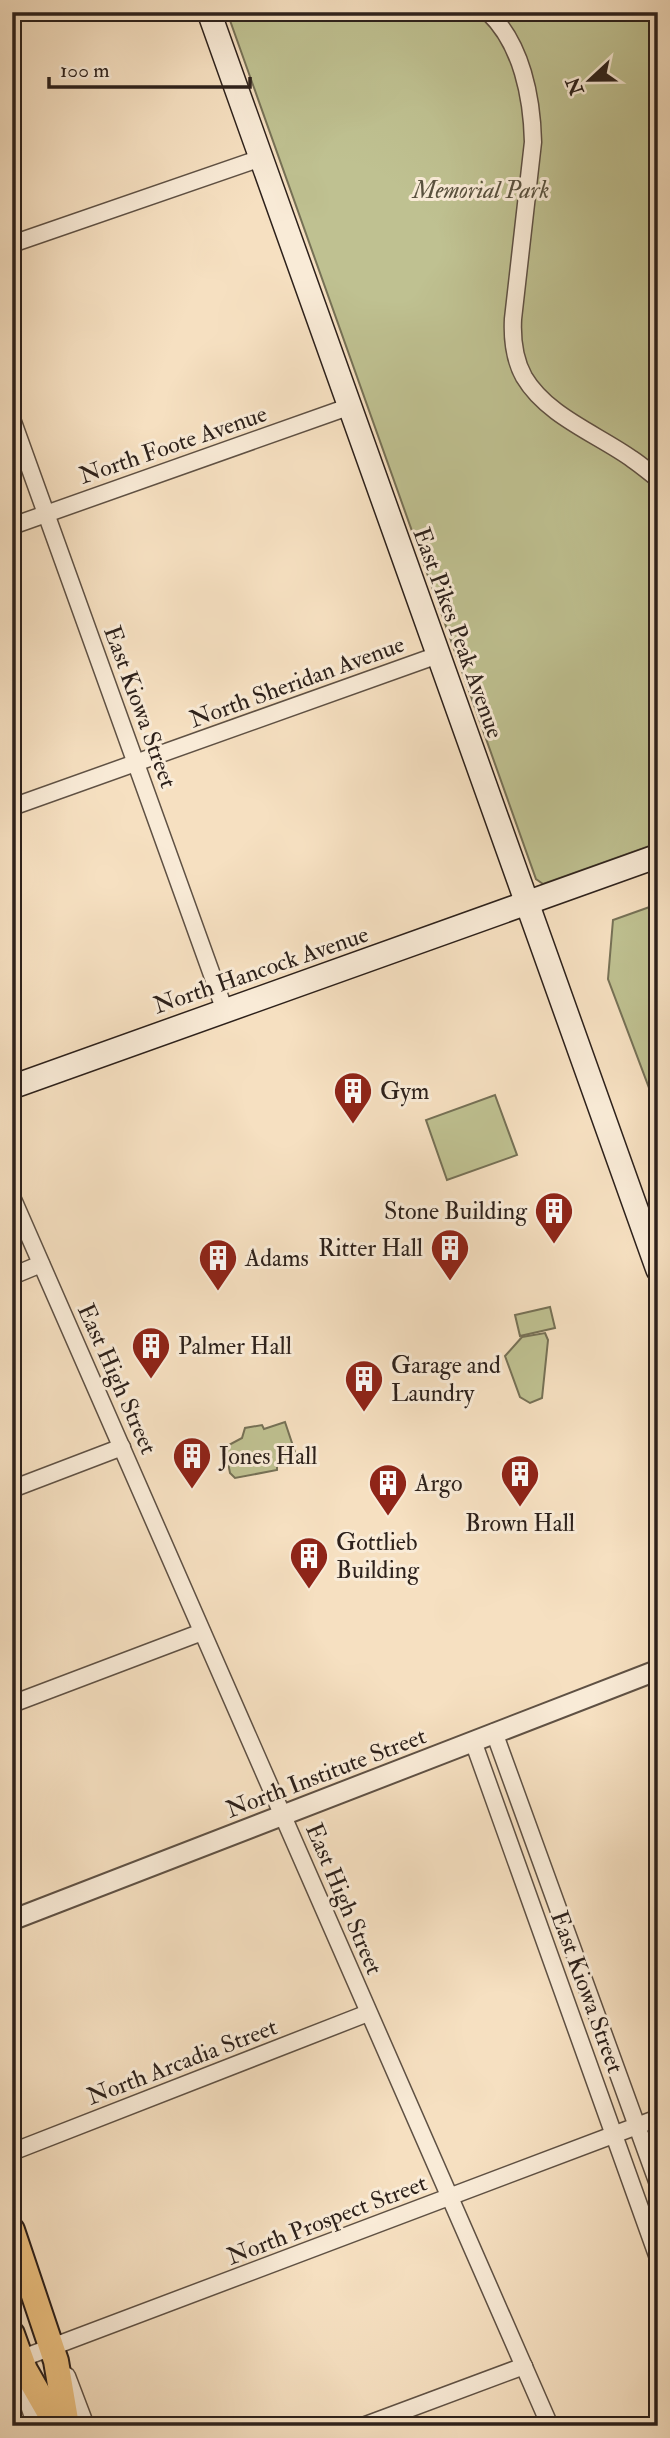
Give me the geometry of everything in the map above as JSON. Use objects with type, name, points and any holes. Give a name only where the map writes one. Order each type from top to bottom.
[{"type":"main road","name":"East Pikes Peak Avenue","points":[[209,12],[658,1270]]},
{"type":"main road","name":"North Hancock Avenue","points":[[12,1087],[658,856]]},
{"type":"main road","points":[[12,2230],[53,2354],[67,2426]]},
{"type":"main road","points":[[12,2334],[20,2363],[57,2426]]},
{"type":"street","points":[[488,12],[504,34],[521,68],[533,122],[513,319],[518,363],[524,377],[545,402],[633,459],[658,479]]},
{"type":"street","points":[[12,244],[261,158]]},
{"type":"street","name":"North Foote Avenue","points":[[12,526],[348,407]]},
{"type":"street","name":"East Kiowa Street","points":[[12,419],[225,1011]]},
{"type":"street","name":"North Sheridan Avenue","points":[[12,807],[438,655]]},
{"type":"street","name":"East High Street","points":[[12,1197],[550,2426]]},
{"type":"street","points":[[12,1276],[41,1264]]},
{"type":"street","points":[[12,1489],[122,1447]]},
{"type":"street","points":[[12,1704],[202,1632]]},
{"type":"street","name":"North Institute Street","points":[[12,1920],[658,1670]]},
{"type":"street","name":"East Kiowa Street","points":[[494,1732],[658,2184]]},
{"type":"street","name":"East Kiowa Street","points":[[473,1741],[658,2258]]},
{"type":"street","name":"North Arcadia Street","points":[[12,2152],[368,2013]]},
{"type":"street","name":"North Prospect Street","points":[[20,2363],[53,2354],[658,2118]]},
{"type":"street","points":[[53,2354],[68,2379],[86,2426]]},
{"type":"street","points":[[20,2363],[25,2394],[36,2426]]},
{"type":"street","points":[[363,2426],[524,2366]]},
{"type":"green space","name":"Memorial Park","points":[[227,12],[658,12],[658,843],[543,884],[536,879]]},
{"type":"green space","points":[[658,904],[658,1099],[654,1101],[608,979],[613,920]]},
{"type":"green space","points":[[495,1095],[517,1155],[447,1180],[426,1120]]},
{"type":"green space","points":[[550,1307],[555,1328],[520,1336],[515,1315]]},
{"type":"green space","points":[[545,1333],[548,1340],[542,1398],[530,1403],[520,1397],[505,1356],[522,1337]]},
{"type":"green space","points":[[285,1422],[297,1458],[277,1465],[277,1470],[235,1478],[230,1473],[225,1447],[242,1438],[245,1428],[262,1425],[264,1429]]},
{"type":"place","name":"Gym","points":[[353,1125]]},
{"type":"place","name":"Stone Building","points":[[554,1245]]},
{"type":"place","name":"Ritter Hall","points":[[450,1282]]},
{"type":"place","name":"Adams","points":[[218,1292]]},
{"type":"place","name":"Palmer Hall","points":[[151,1380]]},
{"type":"place","name":"Garage and Laundry","points":[[364,1413]]},
{"type":"place","name":"Jones Hall","points":[[192,1490]]},
{"type":"place","name":"Brown Hall","points":[[520,1508]]},
{"type":"place","name":"Argo","points":[[388,1517]]},
{"type":"place","name":"Gottlieb Building","points":[[309,1590]]}]
